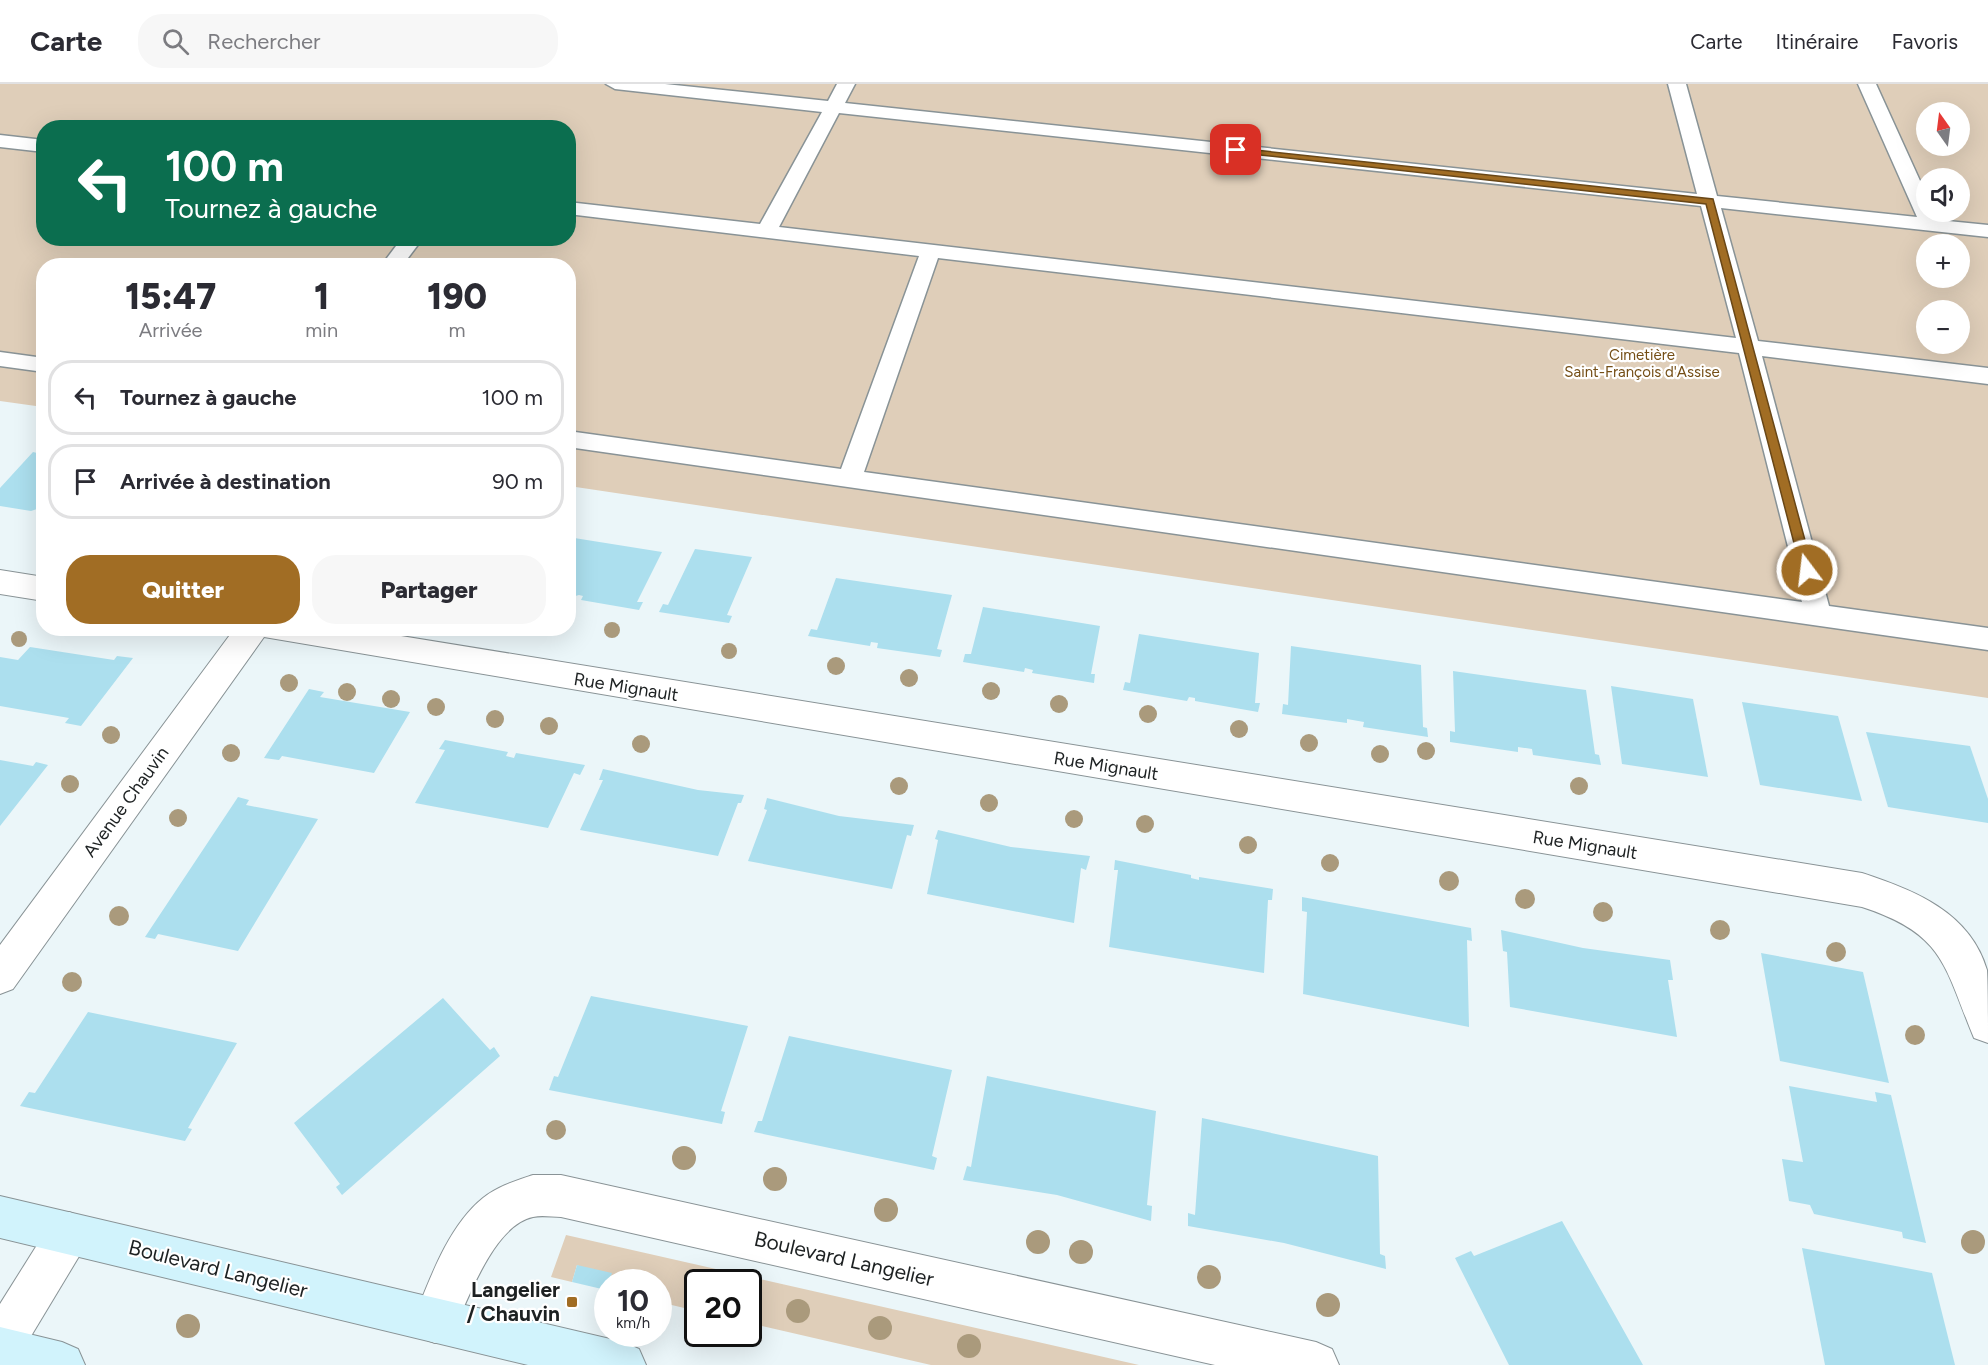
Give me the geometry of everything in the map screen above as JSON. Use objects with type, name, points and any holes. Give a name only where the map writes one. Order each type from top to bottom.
[{"type":"main road","name":"Boulevard Langelier","points":[[0,1217],[623,1365]]},
{"type":"main road","points":[[0,1347],[62,1365]]},
{"type":"street","points":[[0,582],[36,589]]},
{"type":"street","name":"Avenue Chauvin","points":[[0,976],[247,636]]},
{"type":"street","name":"Rue Mignault","points":[[322,636],[1862,890],[1911,906],[1933,921],[1950,938],[1965,962],[1988,1024]]},
{"type":"street","name":"Boulevard Langelier","points":[[435,1321],[467,1256],[493,1216],[532,1196],[561,1196],[1316,1365]]},
{"type":"street","points":[[0,1347],[69,1233]]},
{"type":"lane","points":[[615,84],[1988,231]]},
{"type":"lane","points":[[766,230],[846,84]]},
{"type":"lane","points":[[1677,84],[1749,347],[1818,615]]},
{"type":"lane","points":[[1867,84],[1930,225]]},
{"type":"lane","points":[[0,141],[36,145]]},
{"type":"lane","points":[[576,208],[1988,376]]},
{"type":"lane","points":[[398,258],[407,246]]},
{"type":"lane","points":[[849,480],[931,250]]},
{"type":"lane","points":[[0,359],[36,364]]},
{"type":"lane","points":[[576,440],[1988,639]]},
{"type":"green space","name":"Cimetière Saint-François d'Assise","points":[[0,84],[1988,84],[1988,698],[576,487],[576,258],[36,258],[36,406],[0,401]]},
{"type":"green space","points":[[566,1235],[716,1269],[684,1269],[684,1308],[672,1305],[672,1269],[594,1269],[594,1274],[577,1265],[572,1282],[551,1277]]},
{"type":"green space","points":[[762,1279],[1139,1365],[931,1365],[762,1326]]},
{"type":"building","points":[[33,452],[36,453],[36,509],[31,511],[0,506],[0,488]]},
{"type":"building","points":[[576,538],[662,552],[637,602],[643,602],[639,610],[581,600],[583,596],[576,596]]},
{"type":"building","points":[[695,549],[752,557],[727,615],[732,616],[729,623],[659,612],[663,604],[668,605]]},
{"type":"building","points":[[836,578],[952,595],[937,649],[942,650],[940,657],[877,648],[878,643],[871,642],[870,646],[808,636],[811,629],[817,630]]},
{"type":"building","points":[[983,607],[1100,626],[1091,674],[1095,674],[1094,683],[1032,673],[1033,670],[1025,668],[1024,672],[963,662],[965,654],[971,654]]},
{"type":"building","points":[[1139,634],[1259,653],[1255,703],[1260,703],[1258,712],[1195,701],[1195,698],[1189,697],[1187,701],[1123,690],[1125,682],[1130,683]]},
{"type":"building","points":[[1291,646],[1421,665],[1423,727],[1427,728],[1428,737],[1363,727],[1364,722],[1347,719],[1347,723],[1282,714],[1283,704],[1288,705]]},
{"type":"building","points":[[30,647],[114,660],[117,656],[133,658],[81,726],[65,723],[69,718],[0,706],[0,657],[18,660]]},
{"type":"building","points":[[1453,671],[1586,690],[1595,754],[1599,755],[1601,765],[1533,755],[1532,749],[1518,747],[1518,752],[1450,742],[1450,731],[1455,732]]},
{"type":"building","points":[[1611,686],[1693,699],[1708,777],[1622,764]]},
{"type":"building","points":[[309,689],[324,692],[320,697],[410,712],[374,773],[282,756],[279,760],[264,758]]},
{"type":"building","points":[[1742,702],[1838,716],[1862,801],[1760,785]]},
{"type":"building","points":[[1866,732],[1970,746],[1988,799],[1988,823],[1888,807]]},
{"type":"building","points":[[445,740],[508,752],[506,756],[514,758],[516,753],[585,765],[580,775],[574,773],[548,828],[415,803],[445,750],[439,749]]},
{"type":"building","points":[[0,760],[33,766],[36,762],[48,765],[0,826]]},
{"type":"building","points":[[603,769],[698,790],[744,795],[741,803],[738,803],[718,856],[580,830],[603,780],[599,780]]},
{"type":"building","points":[[238,797],[249,800],[246,805],[318,819],[238,951],[158,934],[155,939],[145,937]]},
{"type":"building","points":[[767,798],[839,816],[914,825],[911,836],[907,835],[892,889],[748,861],[767,810],[764,809]]},
{"type":"building","points":[[938,830],[1011,847],[1090,856],[1086,870],[1081,868],[1074,923],[927,894]]},
{"type":"building","points":[[1115,860],[1191,875],[1191,878],[1199,880],[1199,877],[1273,889],[1272,900],[1268,900],[1264,973],[1109,947],[1118,870],[1114,870]]},
{"type":"building","points":[[1302,897],[1471,928],[1472,941],[1467,940],[1469,1027],[1303,994],[1307,912],[1302,911]]},
{"type":"building","points":[[1501,930],[1583,948],[1670,960],[1673,980],[1668,980],[1677,1037],[1510,1007],[1507,952],[1503,951]]},
{"type":"building","points":[[1761,953],[1863,972],[1889,1083],[1780,1061]]},
{"type":"building","points":[[591,996],[748,1026],[721,1111],[725,1112],[722,1124],[549,1090],[554,1076],[558,1077]]},
{"type":"building","points":[[443,998],[490,1050],[494,1047],[500,1056],[342,1195],[336,1187],[340,1184],[294,1123]]},
{"type":"building","points":[[88,1012],[237,1043],[188,1128],[192,1129],[185,1141],[20,1106],[29,1092],[35,1093]]},
{"type":"building","points":[[789,1036],[952,1070],[932,1156],[937,1158],[934,1170],[754,1132],[758,1121],[762,1121]]},
{"type":"building","points":[[987,1076],[1156,1111],[1147,1205],[1152,1206],[1151,1221],[1057,1195],[963,1180],[967,1166],[971,1167]]},
{"type":"building","points":[[1789,1086],[1877,1102],[1875,1092],[1891,1095],[1926,1243],[1903,1238],[1902,1232],[1814,1214],[1810,1205],[1789,1201],[1782,1159],[1803,1162]]},
{"type":"building","points":[[1202,1118],[1378,1156],[1380,1254],[1385,1256],[1386,1269],[1284,1243],[1188,1226],[1188,1213],[1195,1215]]},
{"type":"building","points":[[1562,1221],[1643,1365],[1509,1365],[1455,1258],[1471,1251],[1474,1256]]},
{"type":"building","points":[[1802,1248],[1932,1273],[1955,1365],[1825,1365]]},
{"type":"building","points":[[577,1265],[594,1269],[594,1287],[572,1282]]},
{"type":"place","name":"Langelier / Chauvin","points":[[572,1302]]},
{"type":"route","points":[[1236,150],[1710,201],[1807,570]]}]
